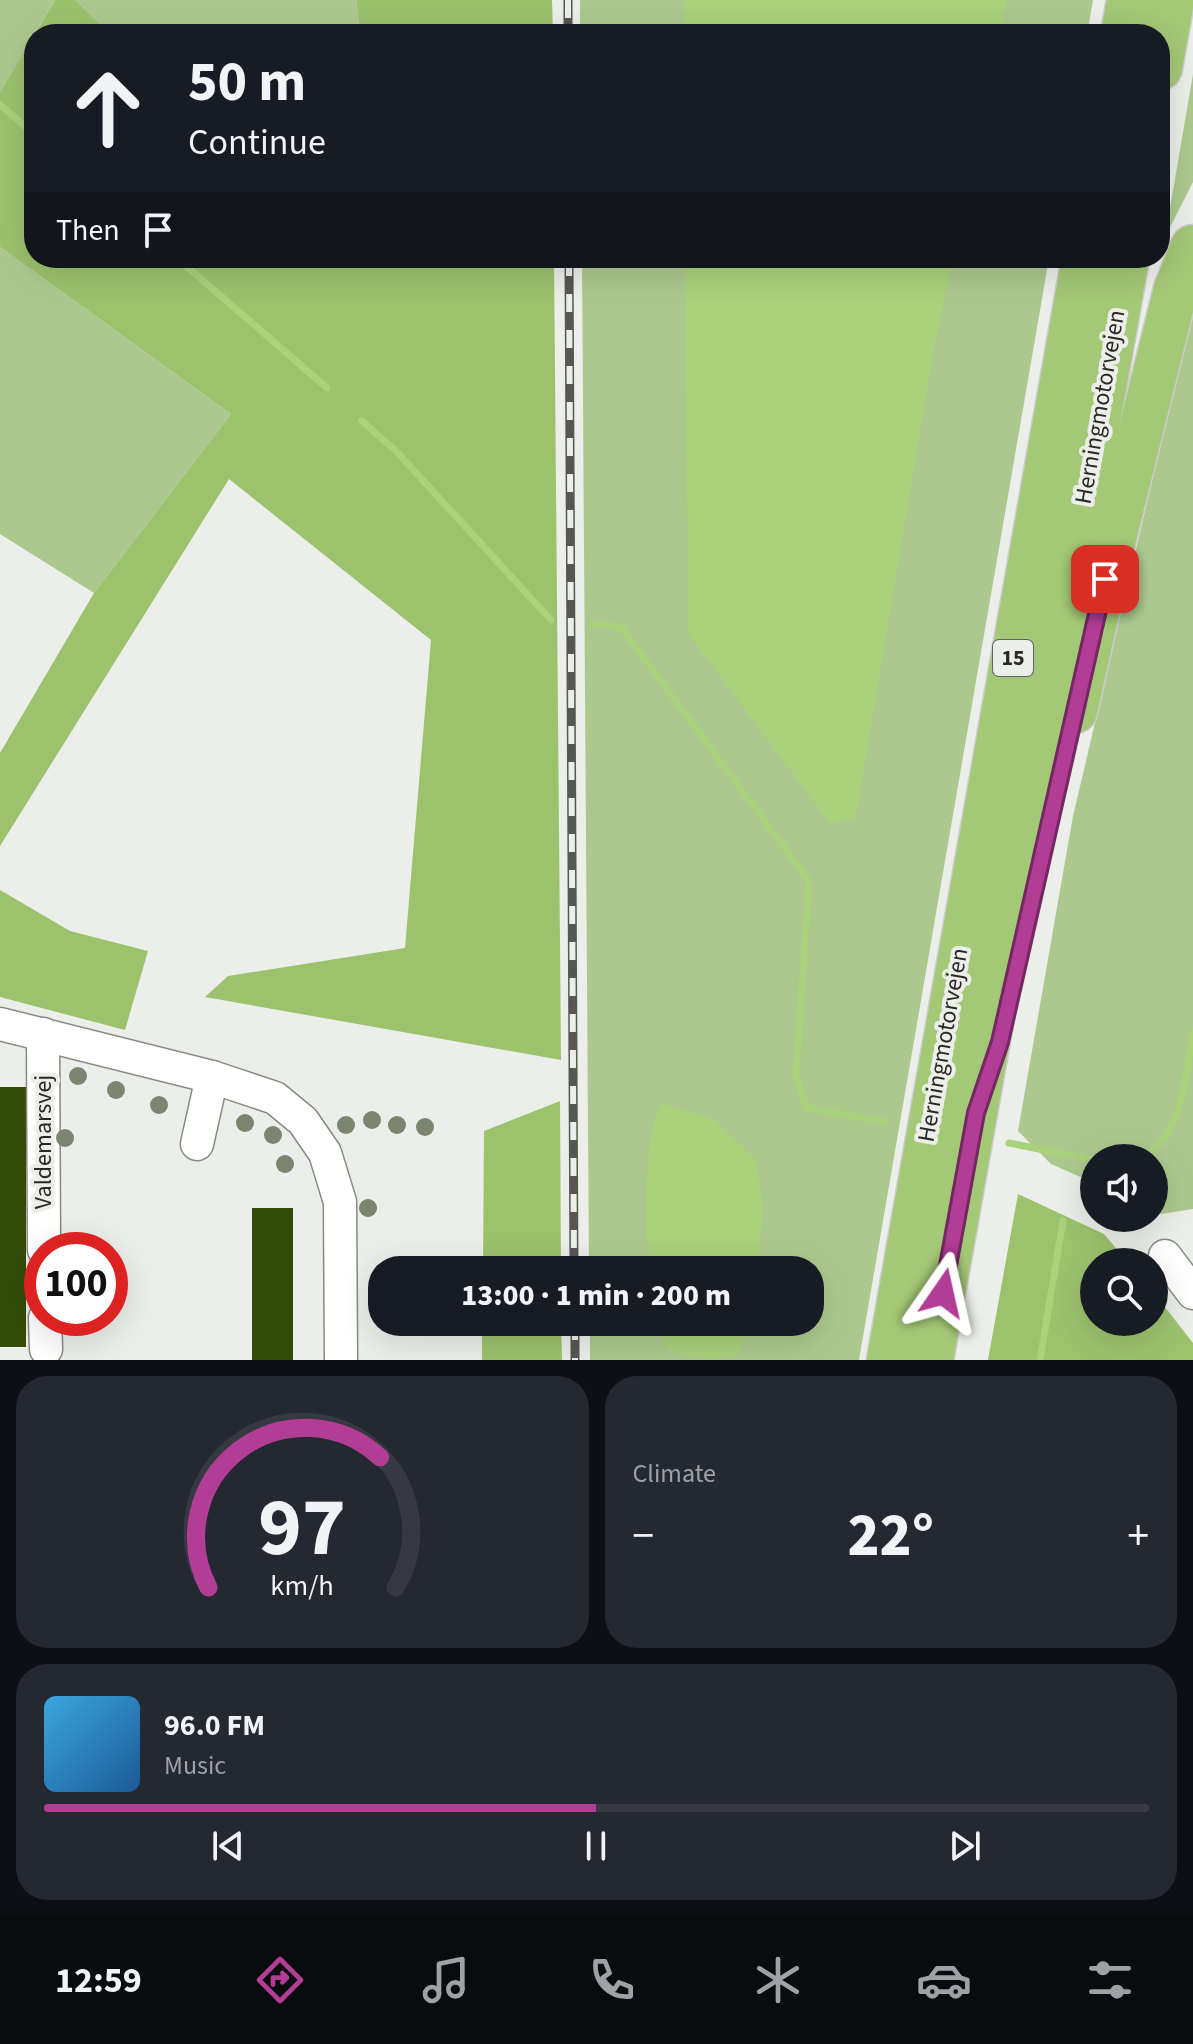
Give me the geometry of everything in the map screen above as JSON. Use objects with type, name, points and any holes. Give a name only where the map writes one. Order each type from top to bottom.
[{"type":"highway","points":[[1125,24],[1129,0]]},
{"type":"highway","points":[[1168,24],[1172,0]]},
{"type":"highway","points":[[976,1113],[1000,1042],[1111,550],[1176,289],[1193,247]]},
{"type":"highway","name":"Herningmotorvejen","points":[[889,1360],[1082,268]]},
{"type":"highway","name":"Herningmotorvejen","points":[[931,1360],[1125,268]]},
{"type":"street","name":"Valdemarsvej","points":[[0,1024],[212,1077],[275,1098],[303,1121],[325,1153],[340,1202],[341,1360]]},
{"type":"street","name":"Valdemarsvej","points":[[43,1034],[44,1232]]},
{"type":"street","points":[[197,1144],[212,1077]]},
{"type":"street","points":[[1168,1260],[1193,1293]]},
{"type":"shaded area","points":[[0,0],[55,0],[41,24],[24,24],[24,52],[0,92]]},
{"type":"shaded area","points":[[55,0],[76,0],[100,24],[41,24]]},
{"type":"shaded area","points":[[76,0],[356,0],[359,24],[100,24]]},
{"type":"shaded area","points":[[356,0],[552,0],[553,24],[359,24]]},
{"type":"shaded area","points":[[580,0],[1093,0],[1089,24],[580,24]]},
{"type":"shaded area","points":[[684,0],[1007,0],[1002,24],[684,24]]},
{"type":"shaded area","points":[[24,52],[24,264],[0,247],[0,92]]},
{"type":"shaded area","points":[[1193,74],[1193,182],[1170,227],[1170,208]]},
{"type":"shaded area","points":[[0,247],[24,264],[24,268],[29,268],[231,414],[94,593],[0,534]]},
{"type":"shaded area","points":[[29,268],[554,268],[561,1060],[205,997],[228,976],[405,948],[431,640],[229,479],[0,846],[0,753],[94,593],[231,414]]},
{"type":"shaded area","points":[[582,268],[1047,268],[859,1360],[590,1360],[590,1336],[824,1336],[824,1256],[589,1256]]},
{"type":"shaded area","points":[[685,268],[951,268],[933,354],[856,817],[830,824],[688,633]]},
{"type":"shaded area","points":[[1193,318],[1193,1209],[1168,1213],[1168,1144],[1080,1144],[1080,1177],[1051,1164],[1018,1131],[1073,816]]},
{"type":"shaded area","points":[[0,890],[70,931],[148,951],[125,1030],[0,997]]},
{"type":"shaded area","points":[[560,1101],[561,1256],[483,1256],[484,1131]]},
{"type":"shaded area","points":[[661,1103],[715,1120],[756,1160],[763,1207],[759,1256],[647,1256],[648,1162]]},
{"type":"shaded area","points":[[1018,1194],[1080,1223],[1080,1232],[1104,1234],[1116,1248],[1080,1248],[1080,1336],[1168,1336],[1168,1311],[1193,1343],[1193,1360],[988,1360]]},
{"type":"shaded area","points":[[482,1336],[561,1336],[562,1360],[482,1360]]},
{"type":"shaded area","points":[[660,1336],[744,1336],[737,1356],[711,1358],[685,1355],[669,1349]]},
{"type":"building","points":[[0,1087],[26,1087],[26,1347],[0,1347]]},
{"type":"building","points":[[252,1208],[293,1208],[293,1360],[252,1360]]},
{"type":"waterway","points":[[0,105],[24,125]]},
{"type":"waterway","points":[[189,268],[327,388]]},
{"type":"waterway","points":[[362,421],[397,452],[551,620]]},
{"type":"waterway","points":[[593,624],[621,627],[809,881],[796,1076],[807,1108],[886,1122]]},
{"type":"waterway","points":[[1159,1144],[1175,1119],[1181,1101],[1193,1031]]},
{"type":"waterway","points":[[1009,1143],[1080,1157]]},
{"type":"waterway","points":[[1040,1360],[1063,1221]]},
{"type":"railway","points":[[568,0],[568,24]]},
{"type":"railway","points":[[569,268],[574,1256]]},
{"type":"railway","points":[[575,1336],[575,1360]]},
{"type":"route","points":[[943,1293],[976,1113],[1000,1042],[1105,579]]}]
